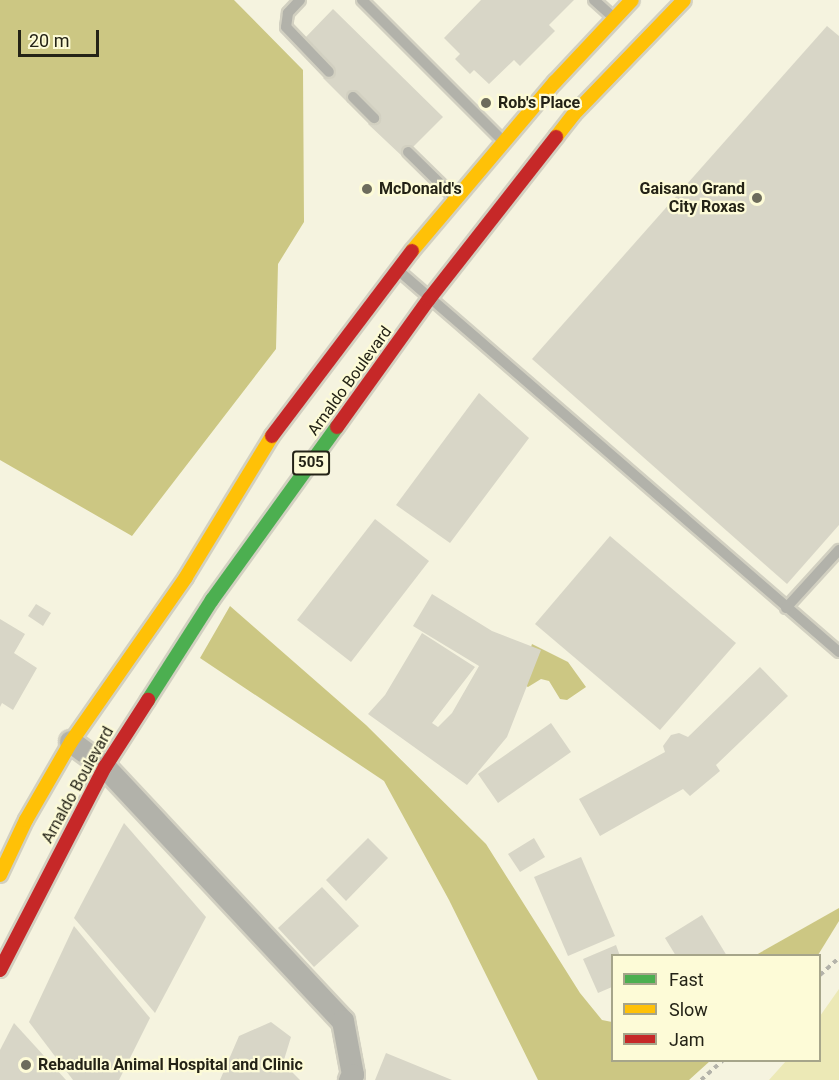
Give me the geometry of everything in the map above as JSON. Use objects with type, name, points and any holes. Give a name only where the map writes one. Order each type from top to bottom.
[{"type":"highway","name":"Arnaldo Boulevard","points":[[0,875],[26,820],[71,742],[186,577],[270,438],[396,269],[504,142],[632,0]]},
{"type":"highway","name":"Arnaldo Boulevard","points":[[0,970],[105,767],[212,600],[429,299],[574,114],[684,0]]},
{"type":"street","points":[[71,742],[105,767],[343,1021],[352,1074],[350,1080]]},
{"type":"lane","points":[[300,0],[288,13],[286,27],[329,72]]},
{"type":"lane","points":[[362,0],[504,142]]},
{"type":"lane","points":[[594,0],[614,18]]},
{"type":"lane","points":[[354,97],[374,118]]},
{"type":"lane","points":[[408,152],[456,199]]},
{"type":"lane","points":[[396,269],[839,652]]},
{"type":"lane","points":[[786,608],[839,550]]},
{"type":"path","points":[[821,973],[839,958]]},
{"type":"path","points":[[701,1080],[721,1062]]},
{"type":"shaded area","points":[[0,0],[234,0],[303,70],[304,222],[278,264],[276,349],[132,536],[0,460]]},
{"type":"shaded area","points":[[230,606],[366,725],[486,844],[580,993],[602,1020],[611,1022],[611,1062],[709,1062],[689,1080],[538,1080],[449,900],[384,781],[200,658]]},
{"type":"shaded area","points":[[532,644],[568,662],[586,687],[567,700],[560,699],[549,681],[541,679],[528,687],[519,682]]},
{"type":"shaded area","points":[[839,908],[839,921],[819,954],[758,954]]},
{"type":"shaded area","points":[[839,989],[839,1080],[769,1080],[785,1062],[821,1062],[821,1015]]},
{"type":"building","points":[[481,0],[574,0],[549,25],[555,31],[520,66],[514,60],[489,84],[474,70],[470,74],[455,59],[460,54],[444,38]]},
{"type":"building","points":[[333,9],[443,117],[403,157],[368,124],[378,114],[357,94],[348,103],[323,78],[333,68],[304,39]]},
{"type":"building","name":"Gaisano Grand City Roxas","points":[[827,26],[839,36],[839,525],[787,584],[532,359]]},
{"type":"building","points":[[479,393],[529,438],[450,543],[396,505]]},
{"type":"building","points":[[375,519],[429,561],[351,662],[297,620]]},
{"type":"building","points":[[610,536],[736,643],[660,730],[535,624]]},
{"type":"building","points":[[432,594],[492,631],[541,650],[507,737],[467,785],[368,714],[385,695],[422,633],[475,667],[432,723],[438,727],[452,713],[479,666],[413,626]]},
{"type":"building","points":[[36,604],[51,613],[43,626],[28,616]]},
{"type":"building","points":[[0,619],[25,634],[14,653],[37,668],[13,710],[2,703],[0,707]]},
{"type":"building","points":[[760,667],[788,696],[716,765],[720,771],[690,796],[683,789],[600,836],[579,799],[665,752],[663,746],[671,735],[679,733],[688,737]]},
{"type":"building","points":[[551,723],[571,752],[498,803],[478,774]]},
{"type":"building","points":[[124,823],[206,917],[155,1013],[74,918]]},
{"type":"building","points":[[368,838],[388,858],[346,901],[326,880]]},
{"type":"building","points":[[534,838],[545,857],[520,872],[508,854]]},
{"type":"building","points":[[581,857],[615,936],[568,956],[534,877]]},
{"type":"building","points":[[322,887],[359,926],[314,967],[278,928]]},
{"type":"building","points":[[702,915],[726,954],[675,954],[665,938]]},
{"type":"building","points":[[74,926],[150,1018],[119,1080],[73,1080],[29,1022]]},
{"type":"building","points":[[616,945],[619,954],[611,954],[611,987],[598,993],[583,959]]},
{"type":"building","points":[[271,1022],[291,1037],[283,1063],[300,1080],[220,1080],[239,1036]]},
{"type":"building","name":"Rebadulla Animal Hospital and Clinic","points":[[14,1023],[66,1080],[0,1080],[0,1050]]},
{"type":"building","points":[[386,1053],[452,1080],[375,1080]]},
{"type":"traffic: fast","points":[[148,700],[212,600],[337,427]]},
{"type":"traffic: slow","points":[[412,251],[555,82],[632,0]]},
{"type":"traffic: slow","points":[[556,137],[574,114],[684,0]]},
{"type":"traffic: slow","points":[[0,875],[26,820],[71,742],[186,577],[272,436]]},
{"type":"traffic: jam","points":[[337,427],[429,299],[556,137]]},
{"type":"traffic: jam","points":[[272,436],[412,251]]},
{"type":"traffic: jam","points":[[0,970],[105,767],[148,700]]},
{"type":"place","name":"Rob's Place","points":[[486,103]]},
{"type":"place","name":"McDonald's","points":[[367,189]]},
{"type":"place","name":"Gaisano Grand City Roxas","points":[[757,198]]},
{"type":"place","name":"Rebadulla Animal Hospital and Clinic","points":[[26,1065]]}]
